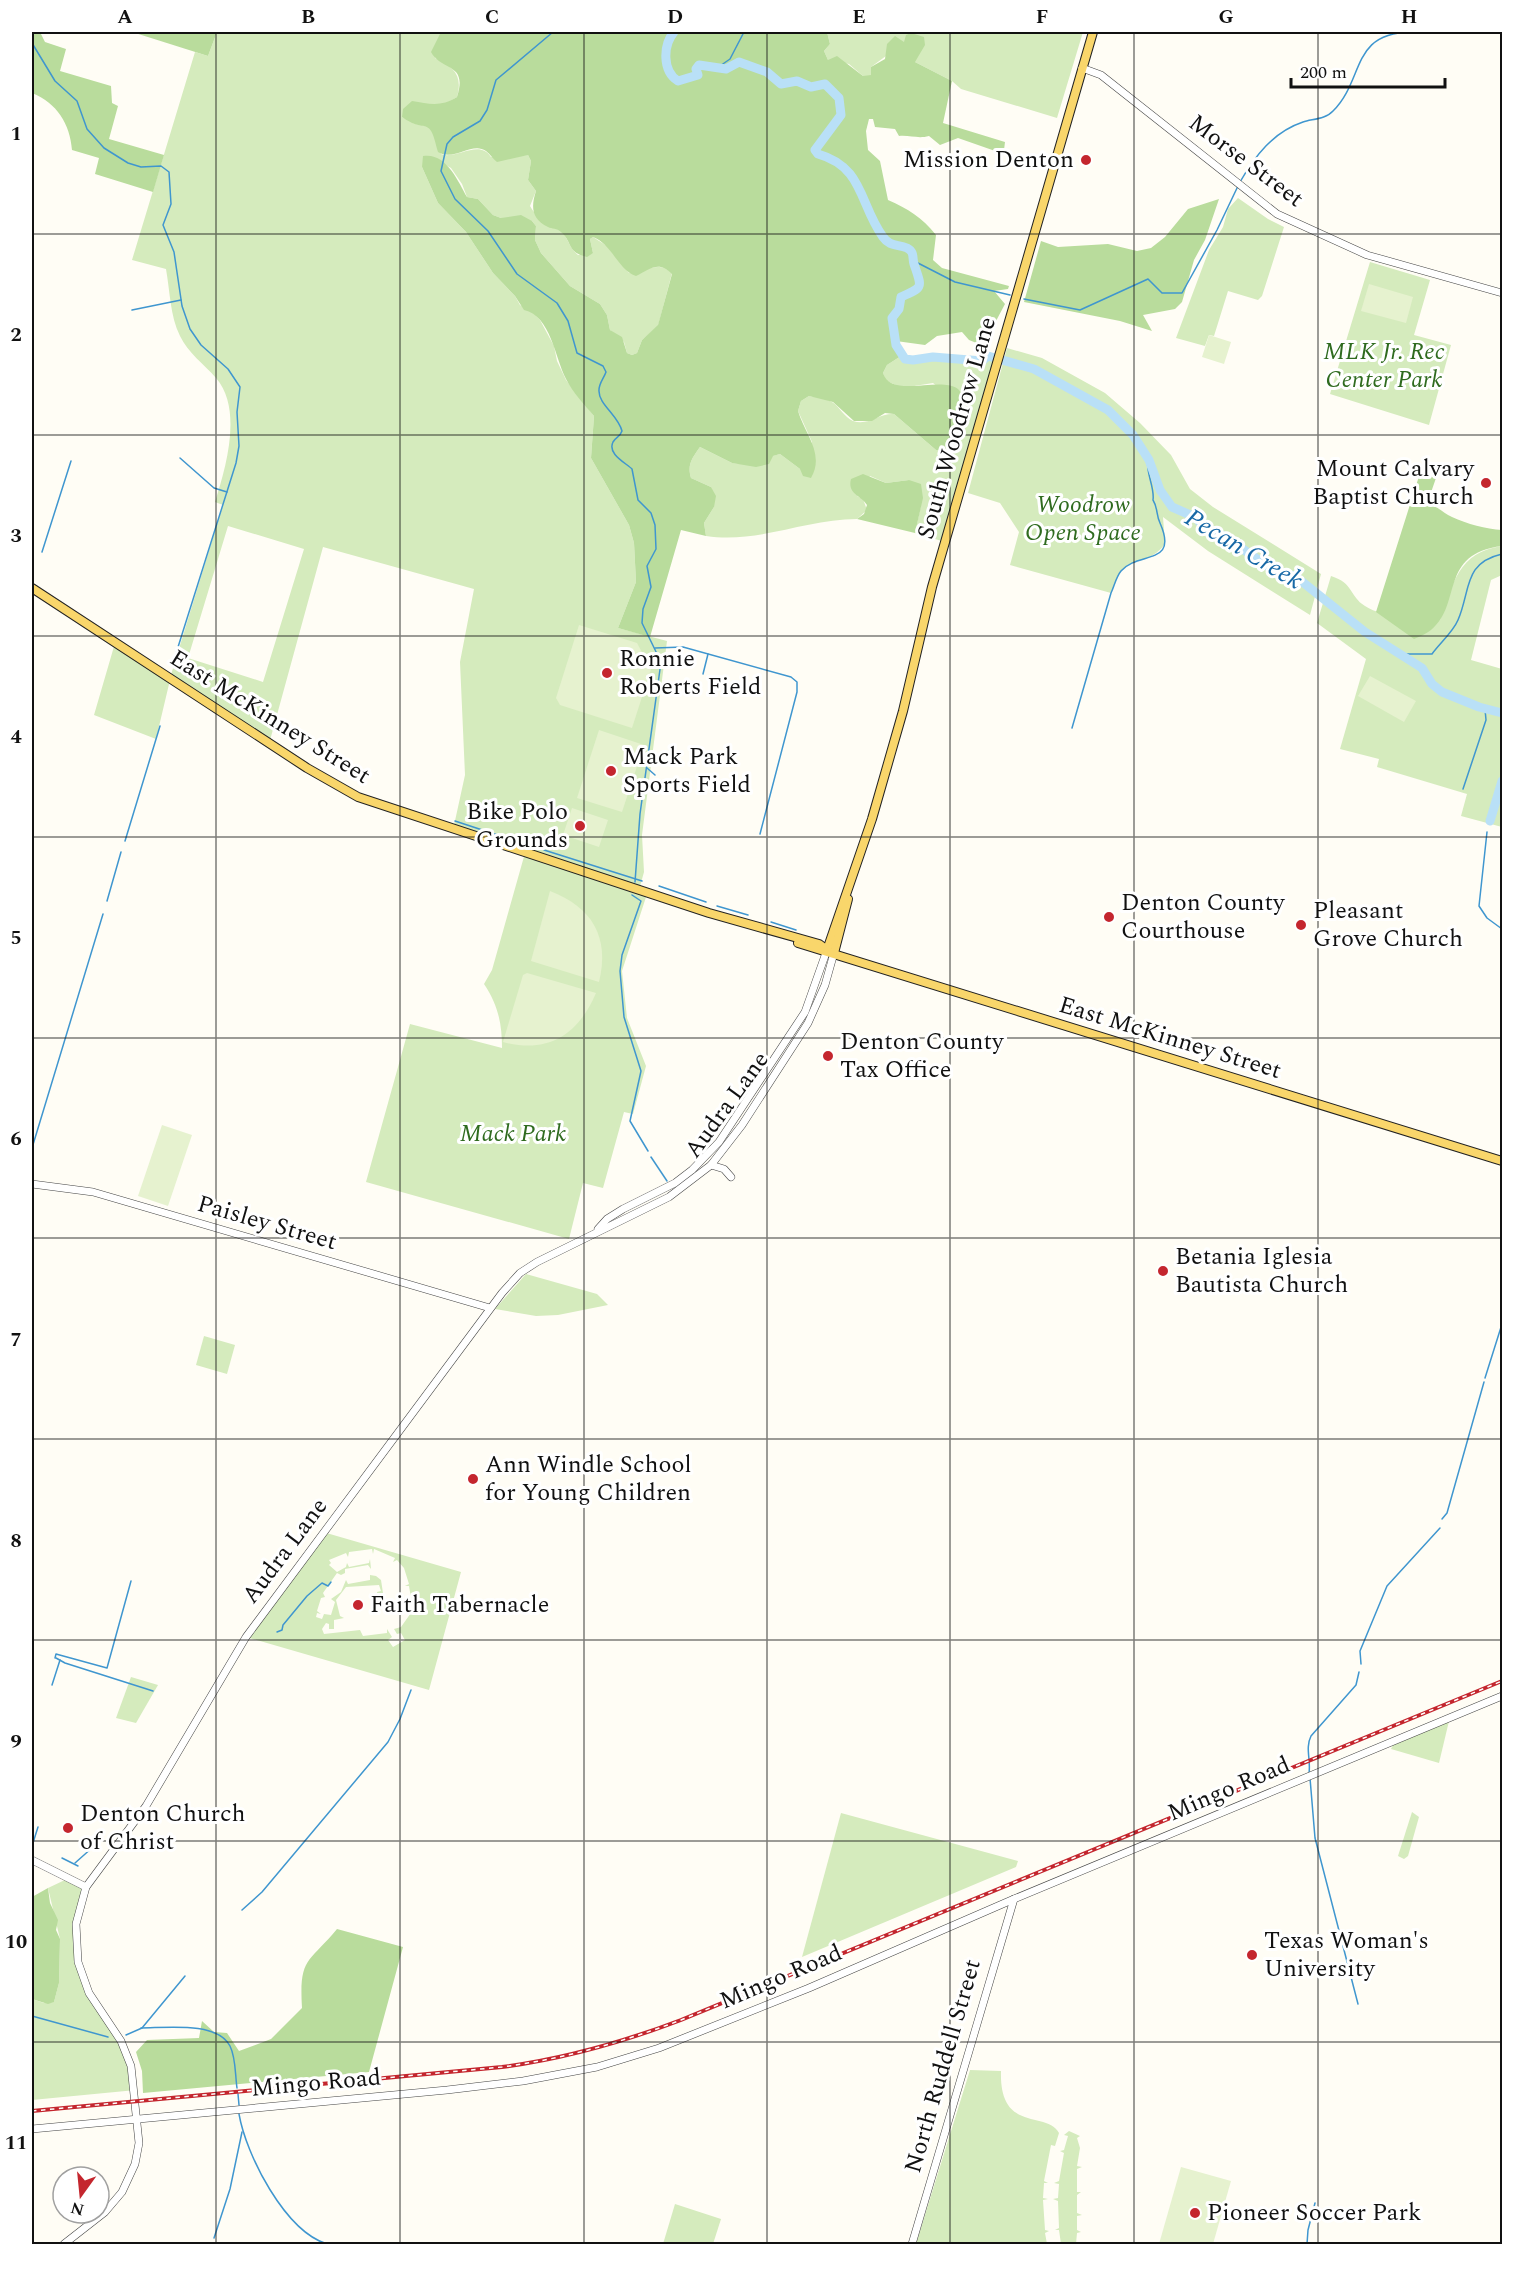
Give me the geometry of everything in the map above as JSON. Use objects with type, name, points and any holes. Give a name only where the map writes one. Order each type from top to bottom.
[{"type":"main road","name":"South Woodrow Lane","points":[[831,952],[846,915],[850,887],[903,711],[932,587],[1000,346],[1093,32]]},
{"type":"main road","name":"East McKinney Street","points":[[32,588],[346,791],[392,810],[709,912],[728,921],[1503,1161]]},
{"type":"street","name":"Morse Street","points":[[1082,68],[1101,75],[1277,214],[1367,255],[1503,294]]},
{"type":"street","name":"Audra Lane","points":[[598,1230],[607,1219],[675,1183],[709,1155],[816,1008],[831,952]]},
{"type":"street","name":"Audra Lane","points":[[86,1887],[146,1806],[246,1637],[490,1308],[524,1270],[598,1230],[608,1228],[648,1209],[684,1187],[711,1165],[742,1125],[789,1044]]},
{"type":"street","points":[[711,1165],[724,1169],[731,1178]]},
{"type":"street","name":"Paisley Street","points":[[32,1184],[93,1192],[490,1308]]},
{"type":"street","points":[[643,1200],[648,1209]]},
{"type":"street","name":"Mingo Road","points":[[32,2129],[447,2090],[524,2081],[597,2067],[685,2038],[809,1988],[1014,1899],[1503,1696]]},
{"type":"street","points":[[32,1860],[86,1887],[76,1924],[78,1962],[89,1993],[125,2050],[134,2077],[138,2119],[139,2143],[135,2164],[122,2192],[105,2212],[64,2244]]},
{"type":"street","name":"North Ruddell Street","points":[[912,2244],[1014,1899]]},
{"type":"green space","points":[[32,32],[40,32],[45,42],[66,49],[60,71],[111,86],[112,103],[118,106],[109,139],[164,155],[153,192],[95,174],[99,158],[72,150],[71,140],[61,116],[49,102],[32,93],[34,68],[32,67]]},
{"type":"green space","points":[[132,32],[217,32],[208,56]]},
{"type":"green space","name":"Mack Park","points":[[217,32],[441,32],[435,58],[452,68],[458,77],[457,97],[447,103],[402,117],[430,128],[435,134],[441,154],[444,155],[476,149],[486,152],[491,157],[528,155],[531,161],[528,180],[536,191],[530,206],[539,218],[564,234],[578,255],[593,253],[590,239],[593,237],[607,246],[629,273],[662,267],[672,273],[658,326],[642,340],[637,353],[632,355],[627,353],[624,342],[610,330],[607,315],[600,304],[570,286],[541,253],[535,240],[536,226],[532,221],[493,215],[478,199],[467,197],[462,184],[451,168],[435,159],[422,167],[438,203],[466,232],[493,273],[515,296],[520,305],[533,312],[540,320],[554,346],[557,361],[566,380],[594,416],[591,458],[629,525],[634,543],[636,582],[618,628],[667,641],[642,835],[644,872],[639,890],[646,897],[622,971],[627,1018],[646,1066],[633,1114],[624,1112],[603,1188],[583,1183],[569,1239],[366,1182],[410,1024],[502,1048],[498,1014],[493,999],[484,984],[492,970],[525,853],[453,830],[465,775],[460,662],[474,589],[323,547],[269,744],[170,680],[156,739],[94,715],[115,643],[170,678],[223,505],[215,502],[224,472],[230,439],[229,406],[224,391],[216,378],[187,348],[180,336],[172,312],[166,269],[132,260],[195,52],[208,56]],"holes":[[[228,526],[304,549],[263,682],[188,658]]]},
{"type":"green space","points":[[441,32],[827,32],[830,44],[824,51],[828,60],[837,56],[863,76],[871,75],[871,67],[885,59],[887,44],[895,36],[904,42],[906,35],[911,33],[924,37],[925,45],[915,62],[952,81],[943,123],[1005,142],[1004,150],[998,152],[958,138],[940,145],[929,136],[899,136],[895,129],[875,127],[873,119],[869,119],[866,131],[868,150],[880,161],[888,200],[914,214],[936,235],[933,260],[942,268],[1009,286],[1008,289],[994,291],[1005,304],[987,338],[979,344],[969,340],[962,332],[937,336],[925,345],[896,341],[901,356],[887,365],[883,373],[890,382],[902,386],[947,385],[958,389],[963,399],[960,418],[954,436],[944,451],[936,450],[894,414],[885,413],[872,421],[854,421],[833,402],[809,396],[801,401],[798,411],[815,452],[815,469],[811,478],[803,476],[800,469],[780,454],[773,456],[769,464],[756,467],[732,463],[700,447],[691,462],[691,478],[711,487],[716,496],[714,507],[704,523],[706,536],[681,530],[650,637],[618,628],[636,582],[634,543],[629,525],[591,458],[594,416],[569,384],[551,339],[540,320],[524,310],[515,296],[493,273],[466,232],[438,203],[422,167],[423,156],[438,158],[445,163],[467,197],[478,199],[493,215],[501,218],[521,215],[532,221],[536,226],[535,240],[541,253],[570,286],[600,304],[607,315],[610,330],[622,337],[627,353],[632,355],[637,353],[642,340],[658,325],[672,274],[663,267],[654,267],[636,276],[624,268],[600,240],[593,237],[590,239],[593,253],[587,257],[573,250],[561,232],[542,224],[535,216],[533,202],[536,191],[528,180],[531,161],[528,155],[497,162],[486,151],[475,148],[450,155],[444,154],[438,152],[429,129],[402,117],[403,109],[412,101],[430,104],[457,97],[459,78],[457,73],[441,63],[431,52]]},
{"type":"green space","points":[[827,32],[1083,32],[1057,118],[961,89],[952,81],[915,62],[905,42],[871,67],[871,76],[863,76],[849,64],[828,60],[824,51],[830,44]]},
{"type":"green space","points":[[1238,198],[1284,227],[1262,296],[1258,300],[1228,291],[1214,336],[1209,335],[1205,346],[1176,338],[1209,250],[1223,227],[1228,209]]},
{"type":"green space","points":[[1219,199],[1205,240],[1194,260],[1182,302],[1175,309],[1143,315],[1152,331],[1120,321],[1024,302],[1041,241],[1058,247],[1108,244],[1137,251],[1151,248],[1165,237],[1188,209]]},
{"type":"green space","name":"MLK Jr. Rec Center Park","points":[[1370,262],[1430,280],[1414,335],[1451,345],[1429,425],[1330,394]]},
{"type":"green space","points":[[1369,284],[1413,297],[1406,323],[1361,311]]},
{"type":"green space","points":[[1209,335],[1231,342],[1224,364],[1202,357]]},
{"type":"green space","name":"Woodrow Open Space","points":[[1007,348],[1042,358],[1105,393],[1140,423],[1171,455],[1190,489],[1213,507],[1321,574],[1310,615],[1208,551],[1163,517],[1165,544],[1153,555],[1131,564],[1119,573],[1111,593],[1010,565],[1019,532],[1000,503],[968,493]]},
{"type":"green space","points":[[901,356],[910,361],[933,357],[982,361],[988,356],[997,359],[945,542],[915,533],[921,505],[909,480],[886,483],[870,476],[857,496],[863,499],[867,510],[857,519],[819,523],[744,537],[706,536],[704,523],[714,507],[711,487],[691,478],[690,469],[693,458],[700,447],[732,463],[742,464],[780,454],[800,469],[812,442],[798,411],[801,401],[809,396],[832,402],[853,421],[864,422],[894,414],[936,450],[944,451],[952,443],[963,408],[933,383],[902,388],[885,380],[883,373],[887,365]]},
{"type":"green space","points":[[1420,473],[1436,478],[1427,504],[1464,522],[1502,530],[1502,546],[1482,551],[1468,559],[1454,581],[1441,619],[1431,630],[1414,639],[1376,612]]},
{"type":"green space","points":[[863,474],[886,483],[909,480],[921,484],[923,498],[915,533],[857,519],[864,514],[867,505],[853,491],[850,484],[851,479]]},
{"type":"green space","points":[[1502,546],[1502,575],[1491,580],[1471,660],[1502,669],[1502,827],[1461,816],[1467,794],[1377,767],[1379,759],[1340,749],[1366,659],[1317,623],[1331,576],[1344,582],[1360,602],[1373,610],[1391,615],[1440,620],[1454,582],[1466,563],[1487,549]]},
{"type":"green space","name":"Ronnie Roberts Field","points":[[579,625],[637,643],[651,669],[632,728],[560,705],[556,698]]},
{"type":"green space","points":[[1370,676],[1416,701],[1404,722],[1358,696]]},
{"type":"green space","name":"Mack Park Sports Field","points":[[599,730],[644,745],[622,812],[577,798]]},
{"type":"green space","name":"Bike Polo Grounds","points":[[572,808],[608,820],[599,847],[563,835]]},
{"type":"green space","points":[[550,891],[577,906],[594,926],[602,951],[599,982],[531,961]]},
{"type":"green space","points":[[527,973],[596,993],[580,1020],[560,1038],[534,1045],[503,1042],[523,975]]},
{"type":"green space","points":[[162,1125],[192,1135],[168,1206],[138,1196]]},
{"type":"green space","points":[[526,1274],[597,1294],[608,1305],[558,1315],[536,1316],[495,1309]]},
{"type":"green space","points":[[204,1336],[235,1345],[227,1374],[196,1365]]},
{"type":"green space","points":[[323,1532],[461,1572],[429,1690],[246,1637]],"holes":[[[372,1549],[373,1554],[374,1549],[395,1558],[393,1562],[397,1560],[404,1568],[409,1584],[405,1586],[409,1586],[413,1610],[401,1627],[394,1629],[397,1634],[401,1633],[405,1640],[393,1647],[388,1640],[392,1637],[387,1629],[387,1633],[363,1636],[360,1630],[324,1634],[322,1629],[326,1623],[329,1624],[329,1629],[334,1629],[334,1620],[344,1618],[340,1616],[336,1600],[346,1587],[379,1585],[381,1591],[377,1592],[380,1608],[382,1608],[379,1594],[383,1593],[381,1580],[376,1576],[370,1575],[370,1580],[348,1584],[346,1580],[341,1592],[331,1599],[335,1602],[331,1615],[324,1614],[322,1619],[316,1617],[317,1613],[321,1614],[317,1611],[321,1598],[325,1597],[323,1593],[337,1573],[341,1575],[345,1573],[345,1569],[368,1565],[371,1569],[370,1559],[369,1563],[349,1567],[347,1563],[346,1567],[337,1572],[329,1565],[331,1563],[329,1560],[346,1553],[348,1557],[349,1552]]]},
{"type":"green space","points":[[131,1677],[158,1685],[136,1723],[116,1718]]},
{"type":"green space","points":[[1449,1721],[1439,1763],[1391,1749],[1393,1745]]},
{"type":"green space","points":[[1412,1812],[1419,1817],[1408,1856],[1404,1859],[1398,1856]]},
{"type":"green space","points":[[841,1813],[1018,1861],[1016,1867],[802,1957]]},
{"type":"green space","points":[[67,1879],[86,1887],[76,1924],[83,1981],[121,2041],[136,2090],[32,2100],[32,1999],[44,2003],[54,2002],[59,1983],[60,1939],[48,1888]]},
{"type":"green space","points":[[48,1888],[50,1903],[58,1920],[56,1930],[60,1939],[59,1983],[54,2002],[48,2004],[32,1999],[32,1897]]},
{"type":"green space","points":[[337,1929],[403,1947],[369,2072],[143,2093],[142,2071],[136,2052],[147,2040],[199,2038],[202,2021],[214,2032],[227,2033],[239,2051],[271,2039],[302,2008],[301,1991],[304,1970],[312,1956]]},
{"type":"green space","points":[[970,2070],[1001,2071],[1002,2091],[1015,2112],[1045,2122],[1059,2133],[1055,2146],[1051,2145],[1044,2181],[1048,2183],[1044,2183],[1043,2198],[1048,2199],[1043,2200],[1045,2230],[1049,2231],[1045,2233],[1047,2244],[916,2244]]},
{"type":"green space","points":[[1069,2131],[1080,2136],[1077,2138],[1080,2148],[1077,2166],[1082,2167],[1077,2169],[1077,2192],[1081,2192],[1077,2195],[1077,2213],[1082,2215],[1077,2216],[1077,2230],[1081,2232],[1077,2233],[1076,2244],[1061,2244],[1059,2230],[1055,2230],[1059,2228],[1058,2201],[1053,2199],[1058,2198],[1059,2184],[1054,2183],[1059,2181],[1064,2153],[1060,2151],[1064,2150],[1068,2136],[1064,2135]]},
{"type":"green space","name":"Pioneer Soccer Park","points":[[1181,2167],[1231,2181],[1213,2244],[1159,2244]]},
{"type":"green space","points":[[675,2204],[721,2219],[713,2244],[663,2244]]},
{"type":"waterway","points":[[553,32],[496,80],[487,110],[480,121],[453,137],[447,144],[441,171],[455,199],[488,231],[517,274],[557,303],[568,321],[577,353],[603,366],[606,372],[600,385],[600,395],[622,431],[613,442],[613,450],[618,458],[632,469],[638,500],[651,513],[655,525],[656,549],[647,566],[651,587],[643,609],[642,623],[661,662],[640,814],[635,882]]},
{"type":"waterway","name":"Pecan Creek","points":[[674,32],[670,37],[666,58],[669,71],[678,81],[698,75],[696,69],[699,65],[726,69],[739,62],[767,72],[781,84],[797,81],[811,87],[825,84],[839,98],[841,115],[815,150],[818,154],[833,160],[844,168],[852,177],[883,237],[891,244],[907,248],[912,253],[919,286],[901,297],[899,309],[892,318],[896,345],[905,359],[933,357],[982,361],[988,356],[1034,369],[1108,410],[1133,435],[1149,460],[1160,490],[1172,507],[1195,517],[1204,527],[1224,536],[1273,570],[1295,576],[1365,632],[1422,668],[1432,684],[1442,692],[1479,707],[1502,713]]},
{"type":"waterway","points":[[717,68],[730,59],[744,32]]},
{"type":"waterway","points":[[1240,182],[1259,154],[1283,132],[1292,126],[1323,117],[1333,111],[1343,98],[1361,60],[1378,40],[1391,34],[1411,32]]},
{"type":"waterway","points":[[32,43],[55,81],[77,101],[87,129],[104,148],[128,163],[141,167],[161,166],[169,172],[171,204],[163,225],[174,252],[182,306],[190,329],[201,345],[228,369],[240,387],[237,412],[239,446],[236,463],[173,663]]},
{"type":"waterway","points":[[1024,299],[1080,310],[1148,279],[1162,293],[1182,293],[1238,186]]},
{"type":"waterway","points":[[914,261],[955,282],[1010,295]]},
{"type":"waterway","points":[[132,310],[181,300]]},
{"type":"waterway","points":[[180,458],[214,488],[227,492]]},
{"type":"waterway","points":[[1072,728],[1118,576],[1128,565],[1154,556],[1164,546],[1164,537],[1153,500],[1148,458]]},
{"type":"waterway","points":[[42,552],[71,461]]},
{"type":"waterway","points":[[1400,654],[1432,654],[1456,624],[1474,571],[1489,558],[1502,554]]},
{"type":"waterway","points":[[655,648],[683,647],[791,677],[797,682],[797,692],[760,834]]},
{"type":"waterway","points":[[703,674],[708,654]]},
{"type":"waterway","points":[[1463,789],[1486,720],[1485,709]]},
{"type":"waterway","points":[[125,841],[160,726]]},
{"type":"waterway","points":[[647,768],[655,775]]},
{"type":"waterway","name":"Pecan Creek","points":[[1490,821],[1502,781]]},
{"type":"waterway","points":[[455,821],[537,848]]},
{"type":"waterway","name":"Pecan Creek","points":[[1487,832],[1479,906],[1487,918],[1502,929]]},
{"type":"waterway","points":[[544,850],[642,881]]},
{"type":"waterway","points":[[107,901],[121,852]]},
{"type":"waterway","points":[[659,886],[706,902]]},
{"type":"waterway","points":[[632,895],[641,901],[622,955],[620,971],[624,1017],[641,1071],[630,1121],[648,1151]]},
{"type":"waterway","points":[[717,906],[748,915]]},
{"type":"waterway","points":[[32,1148],[103,914]]},
{"type":"waterway","points":[[771,922],[796,930]]},
{"type":"waterway","points":[[651,1157],[667,1181]]},
{"type":"waterway","points":[[1485,1378],[1502,1324]]},
{"type":"waterway","points":[[1442,1519],[1447,1513],[1484,1382]]},
{"type":"waterway","points":[[1361,1664],[1360,1651],[1387,1586],[1440,1528]]},
{"type":"waterway","points":[[55,1658],[56,1654],[107,1668],[131,1581]]},
{"type":"waterway","points":[[277,1632],[282,1630],[283,1625],[307,1596],[322,1583],[328,1586],[331,1582]]},
{"type":"waterway","points":[[56,1658],[65,1663],[153,1691]]},
{"type":"waterway","points":[[52,1685],[60,1660]]},
{"type":"waterway","points":[[1309,1773],[1308,1745],[1311,1736],[1356,1685],[1359,1672]]},
{"type":"waterway","points":[[242,1910],[262,1892],[388,1742],[411,1690]]},
{"type":"waterway","points":[[1310,1778],[1315,1838],[1358,2004]]},
{"type":"waterway","points":[[32,1846],[38,1827]]},
{"type":"waterway","points":[[75,1863],[93,1847]]},
{"type":"waterway","points":[[62,1858],[78,1866]]},
{"type":"waterway","points":[[126,2035],[142,2028],[185,1976]]},
{"type":"waterway","points":[[32,2016],[108,2037]]},
{"type":"waterway","points":[[141,2028],[202,2029],[223,2038],[230,2046],[233,2056],[237,2088]]},
{"type":"waterway","points":[[238,2094],[239,2105]]},
{"type":"waterway","points":[[239,2114],[250,2150],[270,2190],[297,2224],[311,2236],[327,2244]]},
{"type":"waterway","points":[[214,2238],[230,2189],[242,2132]]},
{"type":"waterway","points":[[1307,2244],[1315,2203]]},
{"type":"railway","points":[[32,2111],[502,2067],[570,2054],[637,2036],[681,2020],[1502,1681]]},
{"type":"place","name":"Mission Denton","points":[[1086,160]]},
{"type":"place","name":"Mount Calvary Baptist Church","points":[[1486,483]]},
{"type":"place","name":"Ronnie Roberts Field","points":[[607,673]]},
{"type":"place","name":"Mack Park Sports Field","points":[[611,771]]},
{"type":"place","name":"Bike Polo Grounds","points":[[580,826]]},
{"type":"place","name":"Denton County Courthouse","points":[[1109,917]]},
{"type":"place","name":"Pleasant Grove Church","points":[[1301,925]]},
{"type":"place","name":"Denton County Tax Office","points":[[828,1056]]},
{"type":"place","name":"Betania Iglesia Bautista Church","points":[[1163,1271]]},
{"type":"place","name":"Ann Windle School for Young Children","points":[[473,1479]]},
{"type":"place","name":"Faith Tabernacle","points":[[358,1605]]},
{"type":"place","name":"Denton Church of Christ","points":[[68,1828]]},
{"type":"place","name":"Texas Woman's University","points":[[1252,1955]]},
{"type":"place","name":"Pioneer Soccer Park","points":[[1195,2213]]}]
